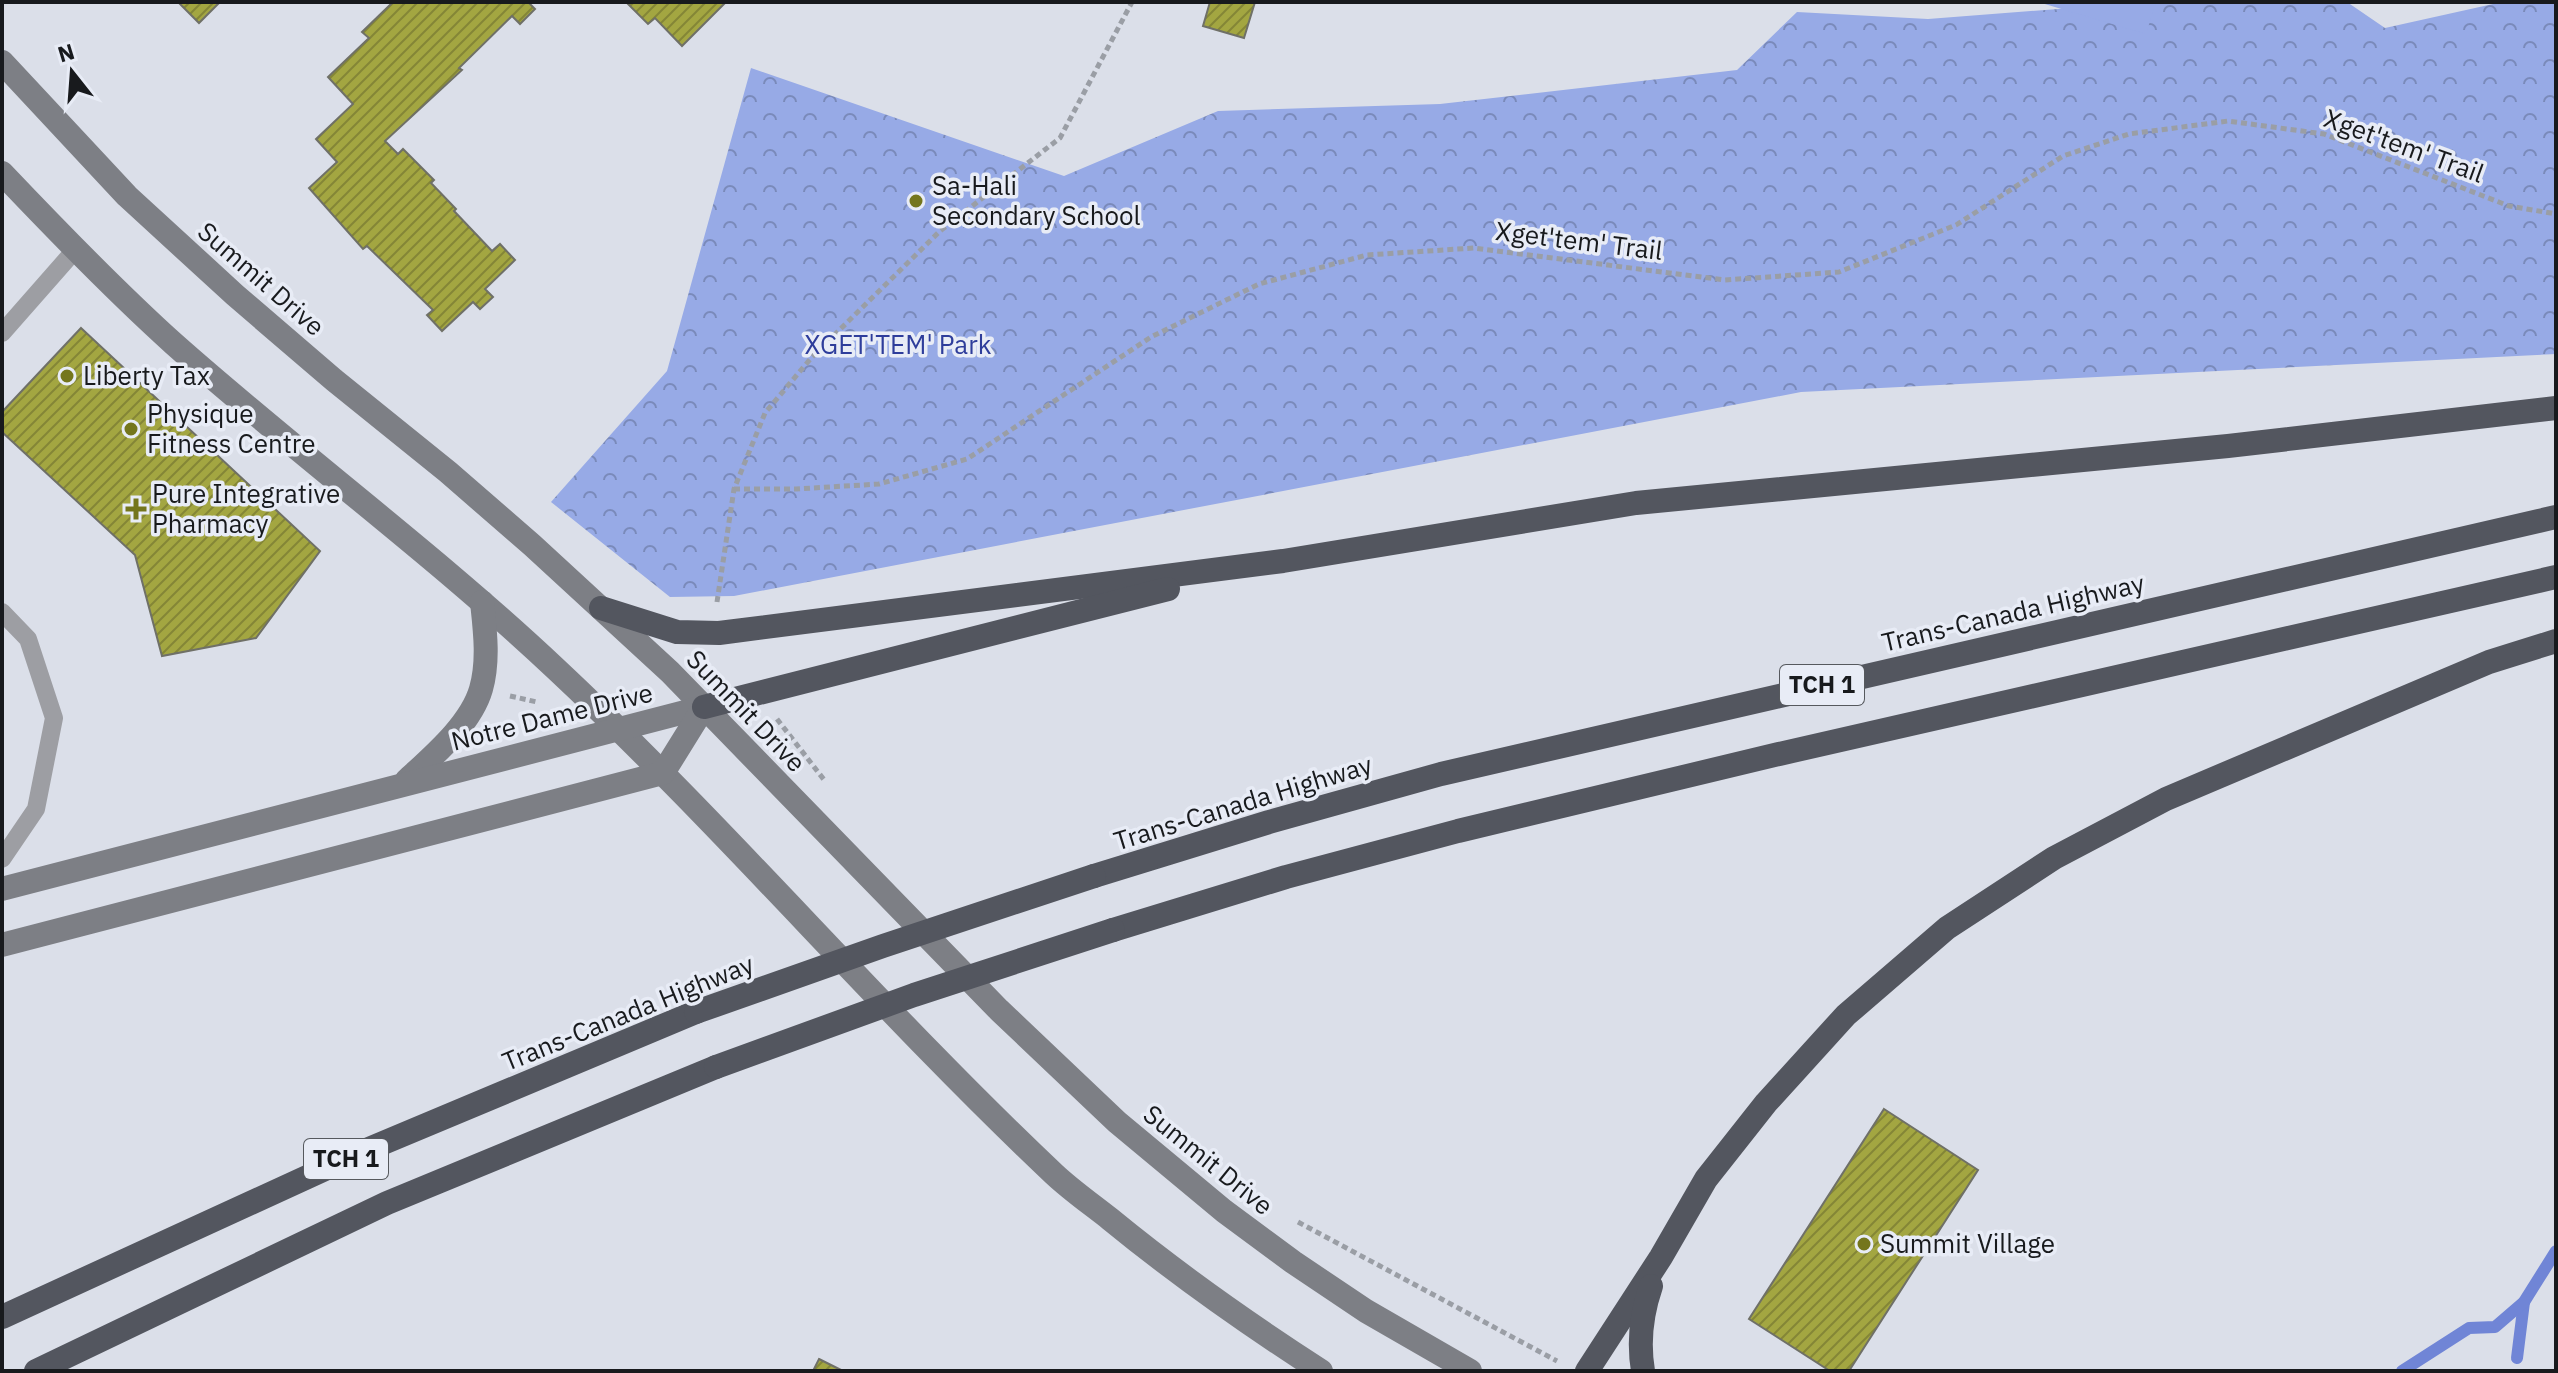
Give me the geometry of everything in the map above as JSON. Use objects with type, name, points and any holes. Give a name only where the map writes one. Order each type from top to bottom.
[{"type":"highway","points":[[601,608],[677,632],[719,633],[1283,561],[1636,503],[2228,446],[2556,408]]},
{"type":"highway","name":"Trans-Canada Highway","points":[[2,1317],[364,1151],[696,1012],[1094,876],[1269,822],[1441,774],[2556,517]]},
{"type":"highway","points":[[704,707],[1283,561]]},
{"type":"highway","name":"TCH 1","points":[[36,1371],[387,1203],[716,1067],[914,995],[1113,930],[1286,877],[1458,831],[1779,754],[2556,577]]},
{"type":"highway","points":[[1587,1371],[1661,1257],[1706,1179],[1766,1103],[1846,1015],[1947,928],[2054,858],[2166,799],[2489,662],[2556,641]]},
{"type":"highway","points":[[1643,1371],[1639,1347],[1643,1311],[1661,1257]]},
{"type":"main road","name":"Summit Drive","points":[[2,62],[127,196],[213,275],[334,380],[448,472],[601,608],[704,707],[999,1010],[1117,1122],[1224,1211],[1293,1262],[1366,1311],[1470,1371]]},
{"type":"main road","points":[[2,173],[75,250],[172,342],[396,527],[617,728],[1056,1176],[1164,1264],[1321,1371]]},
{"type":"main road","points":[[404,783],[457,733],[481,690],[486,647],[482,602]]},
{"type":"main road","points":[[2,945],[663,773],[704,707]]},
{"type":"main road","name":"Notre Dame Drive","points":[[2,889],[704,707]]},
{"type":"lane","points":[[2,333],[75,250]]},
{"type":"lane","points":[[2,612],[28,639],[54,718],[36,809],[2,859]]},
{"type":"path","points":[[717,603],[734,489],[765,413],[812,357],[940,231],[1060,138],[1132,2]]},
{"type":"path","name":"Xget'tem' Trail","points":[[734,489],[879,484],[967,459],[1151,337],[1259,284],[1367,255],[1474,248],[1725,280],[1839,272],[1956,225],[2063,156],[2129,134],[2228,121],[2324,134],[2509,206],[2556,214]]},
{"type":"path","points":[[499,694],[537,702]]},
{"type":"path","points":[[785,728],[832,790]]},
{"type":"path","points":[[1296,1221],[1556,1360]]},
{"type":"green space","points":[[2038,2],[2156,2],[2146,34]]},
{"type":"green space","name":"XGET'TEM' Park","points":[[2075,2],[2347,2],[2385,28],[2502,2],[2556,2],[2556,354],[1801,392],[734,596],[670,597],[551,502],[667,371],[751,68],[1064,176],[1218,111],[1440,104],[1737,70],[1797,12],[1928,19],[2071,8]]},
{"type":"building","points":[[178,2],[220,2],[199,23]]},
{"type":"building","points":[[393,2],[528,2],[535,9],[520,24],[512,16],[459,68],[462,70],[385,141],[398,154],[403,149],[434,180],[431,183],[492,251],[500,244],[515,260],[485,289],[493,297],[480,309],[473,302],[442,331],[427,315],[433,310],[367,246],[363,249],[309,188],[337,162],[316,139],[353,104],[328,77],[369,38],[362,32]]},
{"type":"building","points":[[626,2],[726,2],[682,46],[655,18],[648,24]]},
{"type":"building","points":[[1210,2],[1255,2],[1244,38],[1203,26]]},
{"type":"building","points":[[81,328],[320,551],[256,638],[162,656],[135,555],[2,432],[2,412]]},
{"type":"building","name":"Summit Village","points":[[1884,1109],[1978,1170],[1849,1371],[1830,1371],[1749,1319]]},
{"type":"building","points":[[819,1359],[843,1371],[813,1371]]},
{"type":"waterway","points":[[2402,1371],[2469,1328],[2495,1327],[2524,1302],[2556,1251]]},
{"type":"waterway","points":[[2517,1358],[2524,1302]]},
{"type":"place","name":"Sa-Hali Secondary School","points":[[916,201]]},
{"type":"place","name":"Liberty Tax","points":[[67,376]]},
{"type":"place","name":"Physique Fitness Centre","points":[[131,429]]},
{"type":"place","name":"Pure Integrative Pharmacy","points":[[136,509]]},
{"type":"place","name":"Summit Village","points":[[1864,1244]]}]
